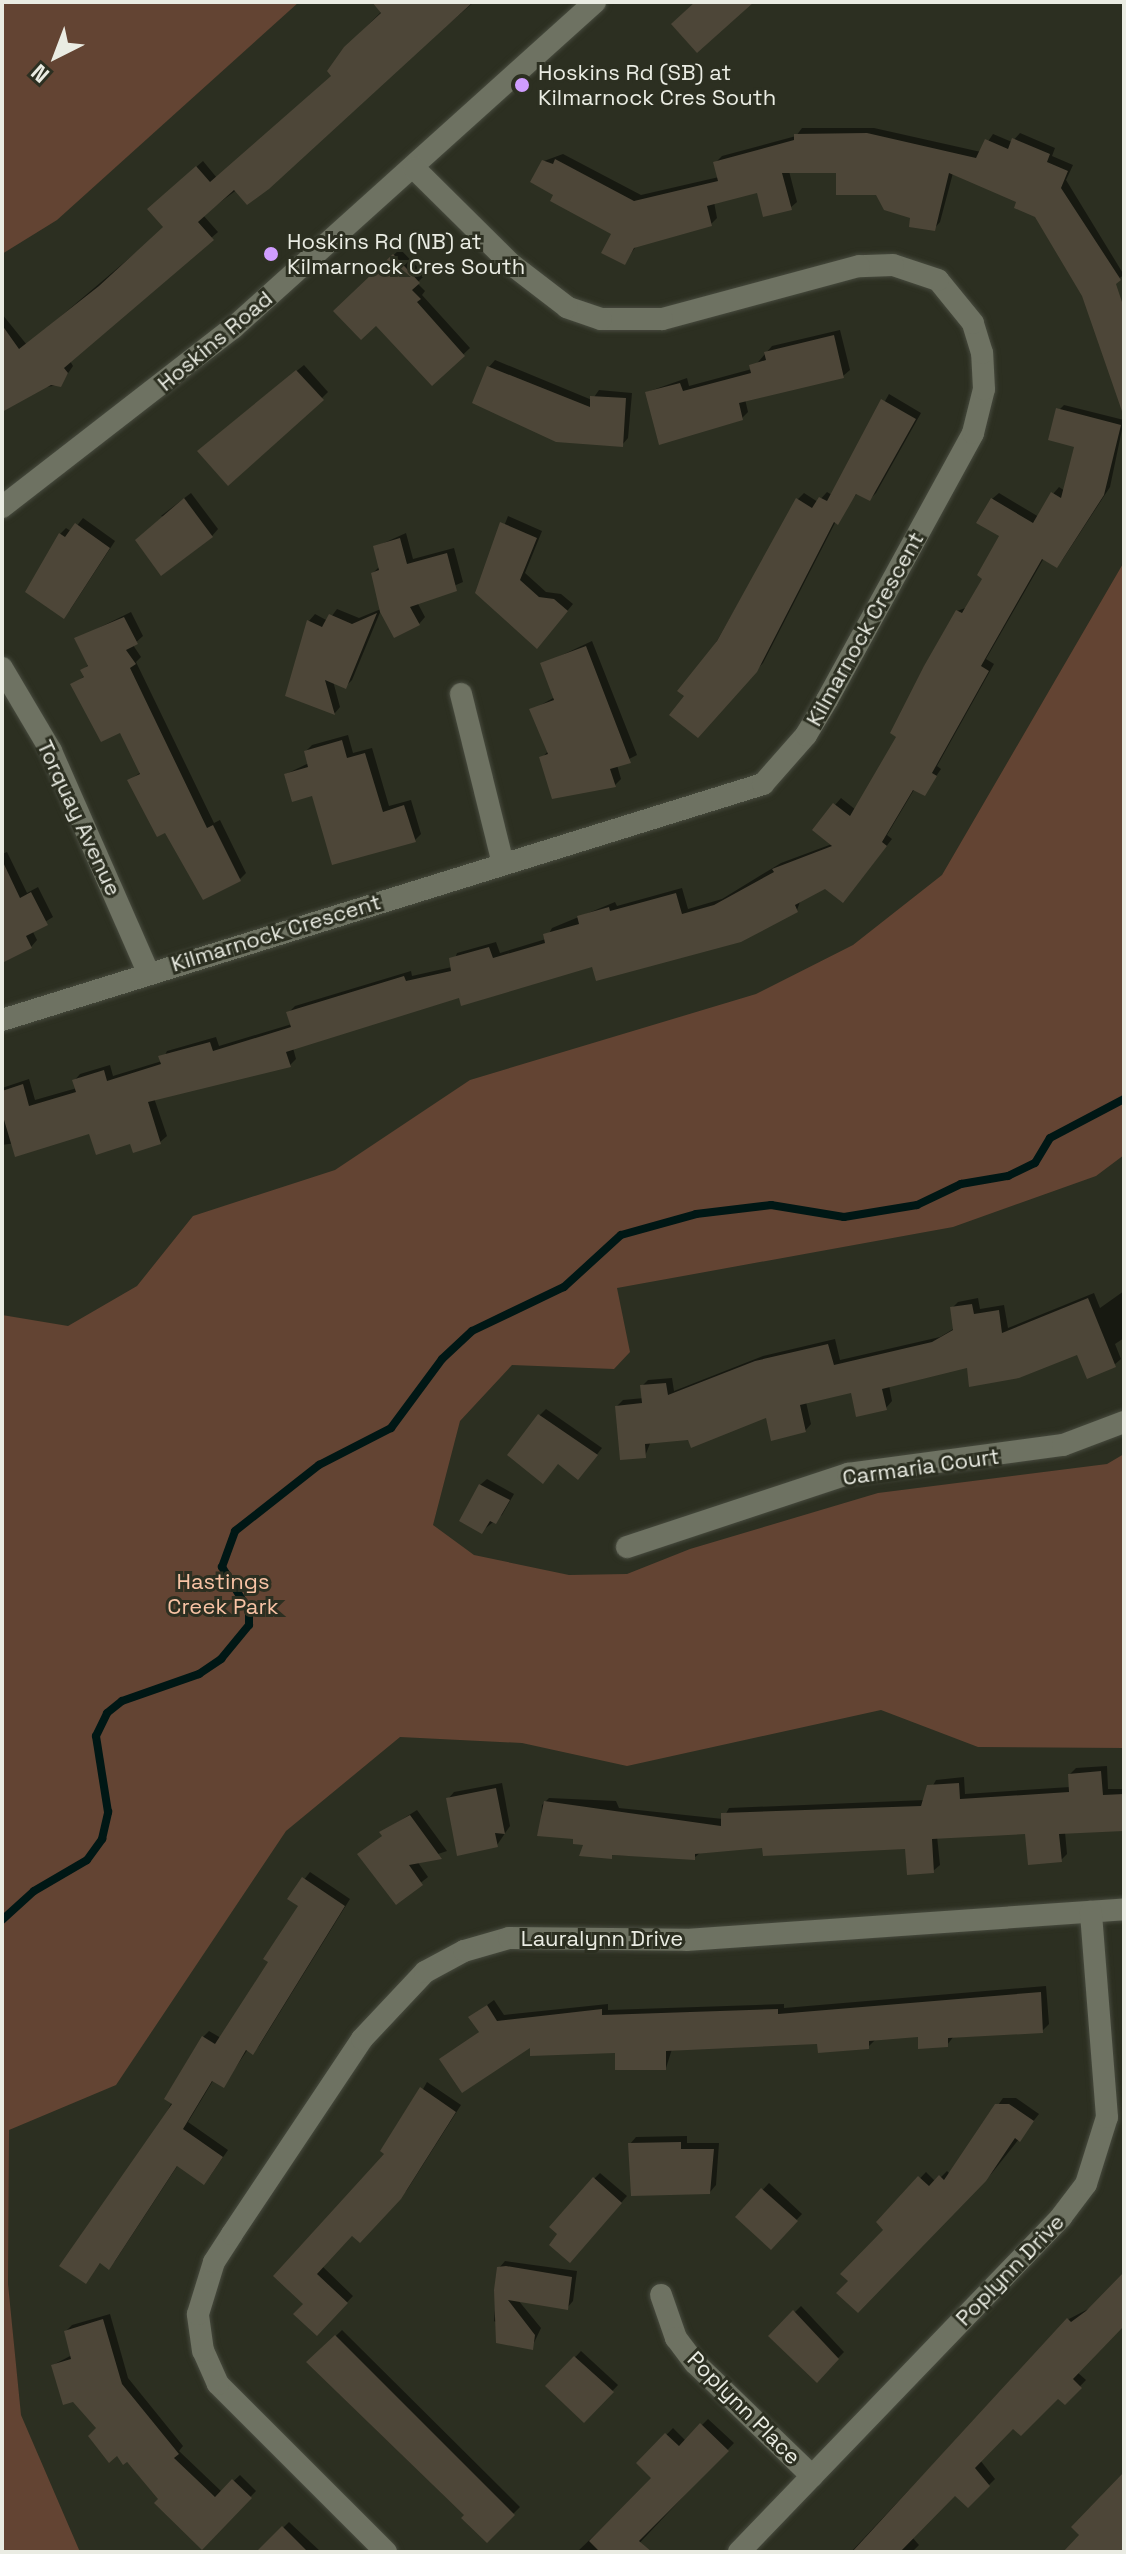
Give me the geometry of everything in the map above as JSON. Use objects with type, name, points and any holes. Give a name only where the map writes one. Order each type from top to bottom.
[{"type":"street","name":"Hoskins Road","points":[[2,507],[233,328],[595,2]]},
{"type":"street","name":"Kilmarnock Crescent","points":[[2,1020],[148,972],[737,796],[763,784],[788,759],[827,700],[973,433],[984,389],[982,353],[973,323],[953,293],[938,280],[893,265],[859,266],[662,319],[601,319],[567,307],[511,264],[414,168]]},
{"type":"street","name":"Torquay Avenue","points":[[2,668],[51,751],[148,972]]},
{"type":"street","points":[[461,694],[503,864]]},
{"type":"street","name":"Carmaria Court","points":[[627,1547],[848,1474],[1063,1445],[1124,1422]]},
{"type":"street","name":"Lauralynn Drive","points":[[386,2552],[218,2384],[203,2351],[198,2314],[214,2262],[362,2039],[425,1972],[464,1951],[509,1938],[686,1940],[1124,1909]]},
{"type":"street","name":"Poplynn Drive","points":[[739,2552],[1061,2217],[1086,2184],[1107,2117],[1091,1912]]},
{"type":"street","name":"Poplynn Place","points":[[661,2295],[676,2338],[695,2363],[812,2476]]},
{"type":"green space","points":[[2,2],[299,2],[57,220],[2,254]]},
{"type":"green space","name":"Hastings Creek Park","points":[[1124,562],[1124,1155],[1096,1176],[953,1227],[617,1288],[630,1352],[614,1369],[512,1365],[460,1421],[433,1525],[474,1555],[569,1575],[627,1574],[690,1549],[878,1493],[1107,1464],[1124,1454],[1124,1748],[978,1747],[881,1710],[627,1766],[522,1743],[400,1737],[286,1831],[116,2085],[9,2130],[8,2284],[21,2415],[80,2552],[2,2552],[2,1315],[68,1326],[137,1286],[193,1216],[335,1170],[470,1080],[756,994],[853,945],[942,875]]},
{"type":"building","points":[[372,2],[473,2],[269,189],[247,205],[234,190],[198,222],[214,240],[64,368],[68,373],[61,387],[51,385],[2,412],[2,325],[19,349],[99,286],[163,227],[147,209],[196,166],[210,182],[331,76],[327,71],[344,47],[381,13]]},
{"type":"building","points":[[695,2],[754,2],[697,53],[671,24]]},
{"type":"building","points":[[867,133],[976,158],[985,139],[1008,149],[1012,138],[1050,154],[1047,162],[1068,171],[1061,188],[1121,280],[1116,284],[1124,308],[1124,417],[1082,296],[1035,217],[1014,208],[1016,202],[949,173],[935,231],[909,227],[910,218],[884,210],[876,195],[836,195],[836,173],[782,173],[792,210],[763,217],[757,193],[707,206],[712,226],[634,248],[625,265],[601,253],[611,234],[550,201],[553,195],[530,182],[542,160],[553,164],[555,159],[634,201],[718,181],[713,162],[794,140],[794,134]]},
{"type":"building","points":[[393,254],[420,283],[412,290],[421,299],[417,302],[465,356],[432,386],[376,326],[361,340],[333,311]]},
{"type":"building","points":[[834,335],[844,378],[739,403],[743,420],[659,445],[645,392],[680,383],[683,391],[751,373],[749,365],[766,360],[764,352]]},
{"type":"building","points":[[487,366],[590,407],[590,396],[626,398],[623,447],[556,442],[472,403]]},
{"type":"building","points":[[296,370],[324,400],[228,486],[197,451]]},
{"type":"building","points":[[881,399],[916,419],[870,501],[856,494],[838,525],[834,522],[757,672],[698,738],[669,715],[684,696],[677,691],[717,641],[796,498],[812,508],[819,497],[827,501]]},
{"type":"building","points":[[1056,408],[1121,425],[1104,495],[1057,568],[1042,559],[981,666],[989,671],[932,773],[937,776],[925,796],[913,790],[882,842],[887,846],[843,903],[825,889],[795,905],[798,912],[741,942],[596,981],[592,967],[461,1006],[459,998],[286,1052],[291,1067],[148,1102],[161,1144],[133,1153],[130,1144],[96,1155],[89,1134],[15,1157],[2,1113],[2,1091],[23,1084],[29,1106],[76,1092],[72,1080],[104,1070],[107,1081],[161,1064],[158,1056],[210,1042],[213,1051],[291,1027],[286,1012],[404,976],[406,981],[451,971],[449,958],[489,947],[493,958],[545,943],[543,934],[579,924],[577,916],[609,907],[610,911],[676,893],[682,914],[714,905],[774,872],[772,869],[832,846],[812,830],[833,803],[850,816],[896,737],[890,733],[924,666],[956,610],[962,613],[982,579],[977,575],[999,536],[976,523],[991,498],[1033,523],[1051,492],[1061,498],[1074,447],[1048,440]]},
{"type":"building","points":[[184,498],[213,537],[161,576],[135,540]]},
{"type":"building","points":[[500,522],[537,538],[520,580],[539,597],[554,599],[568,611],[537,649],[475,593]]},
{"type":"building","points":[[75,523],[110,548],[64,619],[25,592],[59,533],[65,537]]},
{"type":"building","points":[[400,538],[407,564],[447,553],[457,591],[410,607],[420,625],[394,638],[380,612],[371,573],[379,570],[373,546]]},
{"type":"building","points":[[377,613],[346,689],[325,680],[335,715],[285,696],[307,620],[322,627],[329,614],[352,624]]},
{"type":"building","points":[[124,617],[138,644],[126,650],[136,664],[130,668],[207,828],[213,825],[241,881],[203,900],[165,833],[157,837],[127,780],[140,774],[120,733],[101,742],[70,684],[84,677],[80,670],[88,666],[74,638]]},
{"type":"building","points":[[586,646],[631,763],[610,769],[616,787],[552,799],[539,757],[548,754],[529,709],[554,700],[540,663]]},
{"type":"building","points":[[342,740],[347,758],[365,753],[383,812],[404,805],[416,842],[332,865],[312,796],[292,802],[284,774],[308,767],[304,751]]},
{"type":"building","points":[[2,860],[20,898],[31,892],[48,925],[26,936],[32,948],[2,963]]},
{"type":"building","points":[[1088,1298],[1116,1367],[1087,1379],[1077,1355],[1019,1378],[969,1387],[967,1368],[882,1389],[887,1410],[856,1417],[851,1393],[800,1405],[806,1432],[771,1441],[766,1418],[691,1448],[688,1440],[645,1444],[646,1458],[620,1460],[615,1406],[642,1403],[640,1385],[666,1383],[668,1395],[755,1361],[828,1344],[834,1365],[932,1342],[953,1330],[950,1307],[972,1304],[974,1314],[999,1310],[1002,1333]]},
{"type":"building","points":[[538,1414],[598,1455],[578,1480],[558,1464],[543,1484],[507,1455]]},
{"type":"building","points":[[479,1484],[510,1500],[496,1524],[490,1521],[482,1534],[459,1521]]},
{"type":"building","points":[[1101,1771],[1103,1795],[1124,1794],[1124,1831],[1059,1834],[1062,1862],[1028,1865],[1025,1834],[932,1839],[934,1873],[907,1875],[905,1849],[763,1856],[762,1848],[695,1854],[695,1860],[612,1855],[612,1859],[579,1856],[583,1845],[573,1844],[573,1839],[537,1836],[544,1801],[721,1826],[721,1813],[921,1806],[927,1785],[959,1783],[960,1799],[1069,1792],[1068,1774]]},
{"type":"building","points":[[496,1788],[505,1834],[495,1833],[498,1847],[457,1856],[446,1798]]},
{"type":"building","points":[[410,1815],[442,1859],[409,1865],[423,1885],[396,1905],[357,1854],[382,1836],[379,1832]]},
{"type":"building","points":[[302,1877],[345,1906],[253,2055],[246,2050],[224,2088],[212,2081],[183,2129],[223,2157],[204,2185],[177,2166],[109,2270],[100,2263],[86,2284],[59,2266],[172,2104],[164,2099],[202,2036],[215,2044],[268,1962],[263,1959],[298,1906],[287,1899]]},
{"type":"building","points":[[1041,1992],[1043,2033],[948,2038],[948,2047],[918,2049],[918,2037],[869,2041],[869,2049],[818,2053],[817,2044],[666,2051],[666,2070],[615,2070],[615,2053],[530,2056],[530,2048],[462,2093],[439,2059],[479,2032],[468,2017],[487,2005],[497,2021],[602,2009],[602,2015],[778,2009],[778,2014]]},
{"type":"building","points":[[420,2087],[456,2112],[401,2199],[360,2243],[352,2236],[317,2274],[348,2303],[317,2336],[293,2314],[303,2304],[273,2276],[384,2154],[380,2151]]},
{"type":"building","points":[[995,2104],[1009,2104],[1034,2121],[1020,2142],[1015,2138],[986,2181],[858,2313],[836,2293],[848,2281],[840,2274],[883,2230],[876,2222],[918,2176],[929,2186],[939,2175],[944,2180]]},
{"type":"building","points":[[681,2142],[681,2149],[714,2149],[710,2194],[631,2196],[628,2143]]},
{"type":"building","points":[[593,2177],[622,2203],[570,2263],[549,2245],[557,2234],[549,2227]]},
{"type":"building","points":[[761,2188],[798,2221],[771,2250],[735,2217]]},
{"type":"building","points":[[497,2267],[572,2277],[568,2310],[508,2300],[535,2335],[533,2350],[496,2343],[494,2290]]},
{"type":"building","points":[[1124,2272],[1124,2326],[1073,2379],[1082,2388],[1065,2405],[1058,2399],[1021,2436],[1013,2429],[975,2468],[990,2486],[968,2508],[955,2496],[900,2552],[852,2552],[1067,2318],[1071,2322],[1086,2311]]},
{"type":"building","points":[[793,2310],[839,2359],[817,2383],[768,2336]]},
{"type":"building","points":[[103,2319],[122,2384],[179,2454],[174,2458],[215,2497],[232,2479],[252,2498],[202,2550],[154,2503],[158,2499],[127,2462],[123,2465],[117,2456],[109,2463],[88,2436],[96,2428],[73,2402],[63,2405],[51,2365],[71,2359],[64,2331]]},
{"type":"building","points":[[335,2335],[515,2515],[487,2543],[461,2518],[464,2515],[306,2362]]},
{"type":"building","points":[[574,2356],[614,2392],[584,2423],[545,2386]]},
{"type":"building","points":[[700,2423],[729,2451],[639,2541],[652,2552],[600,2552],[589,2541],[651,2478],[636,2463],[665,2433],[679,2446]]},
{"type":"building","points":[[1124,2472],[1124,2552],[1063,2552],[1079,2535],[1071,2527]]},
{"type":"building","points":[[282,2526],[308,2552],[256,2552]]},
{"type":"waterway","points":[[2,1920],[34,1891],[87,1860],[102,1839],[108,1812],[96,1736],[107,1713],[122,1701],[199,1674],[221,1659],[249,1625],[249,1611],[222,1567],[235,1531],[319,1465],[391,1428],[442,1359],[472,1331],[564,1287],[621,1235],[696,1214],[771,1205],[844,1217],[917,1205],[961,1184],[1008,1176],[1035,1163],[1050,1138],[1124,1099]]},
{"type":"place","name":"Hoskins Rd (SB) at Kilmarnock Cres South","points":[[522,85]]},
{"type":"place","name":"Hoskins Rd (NB) at Kilmarnock Cres South","points":[[271,254]]}]
